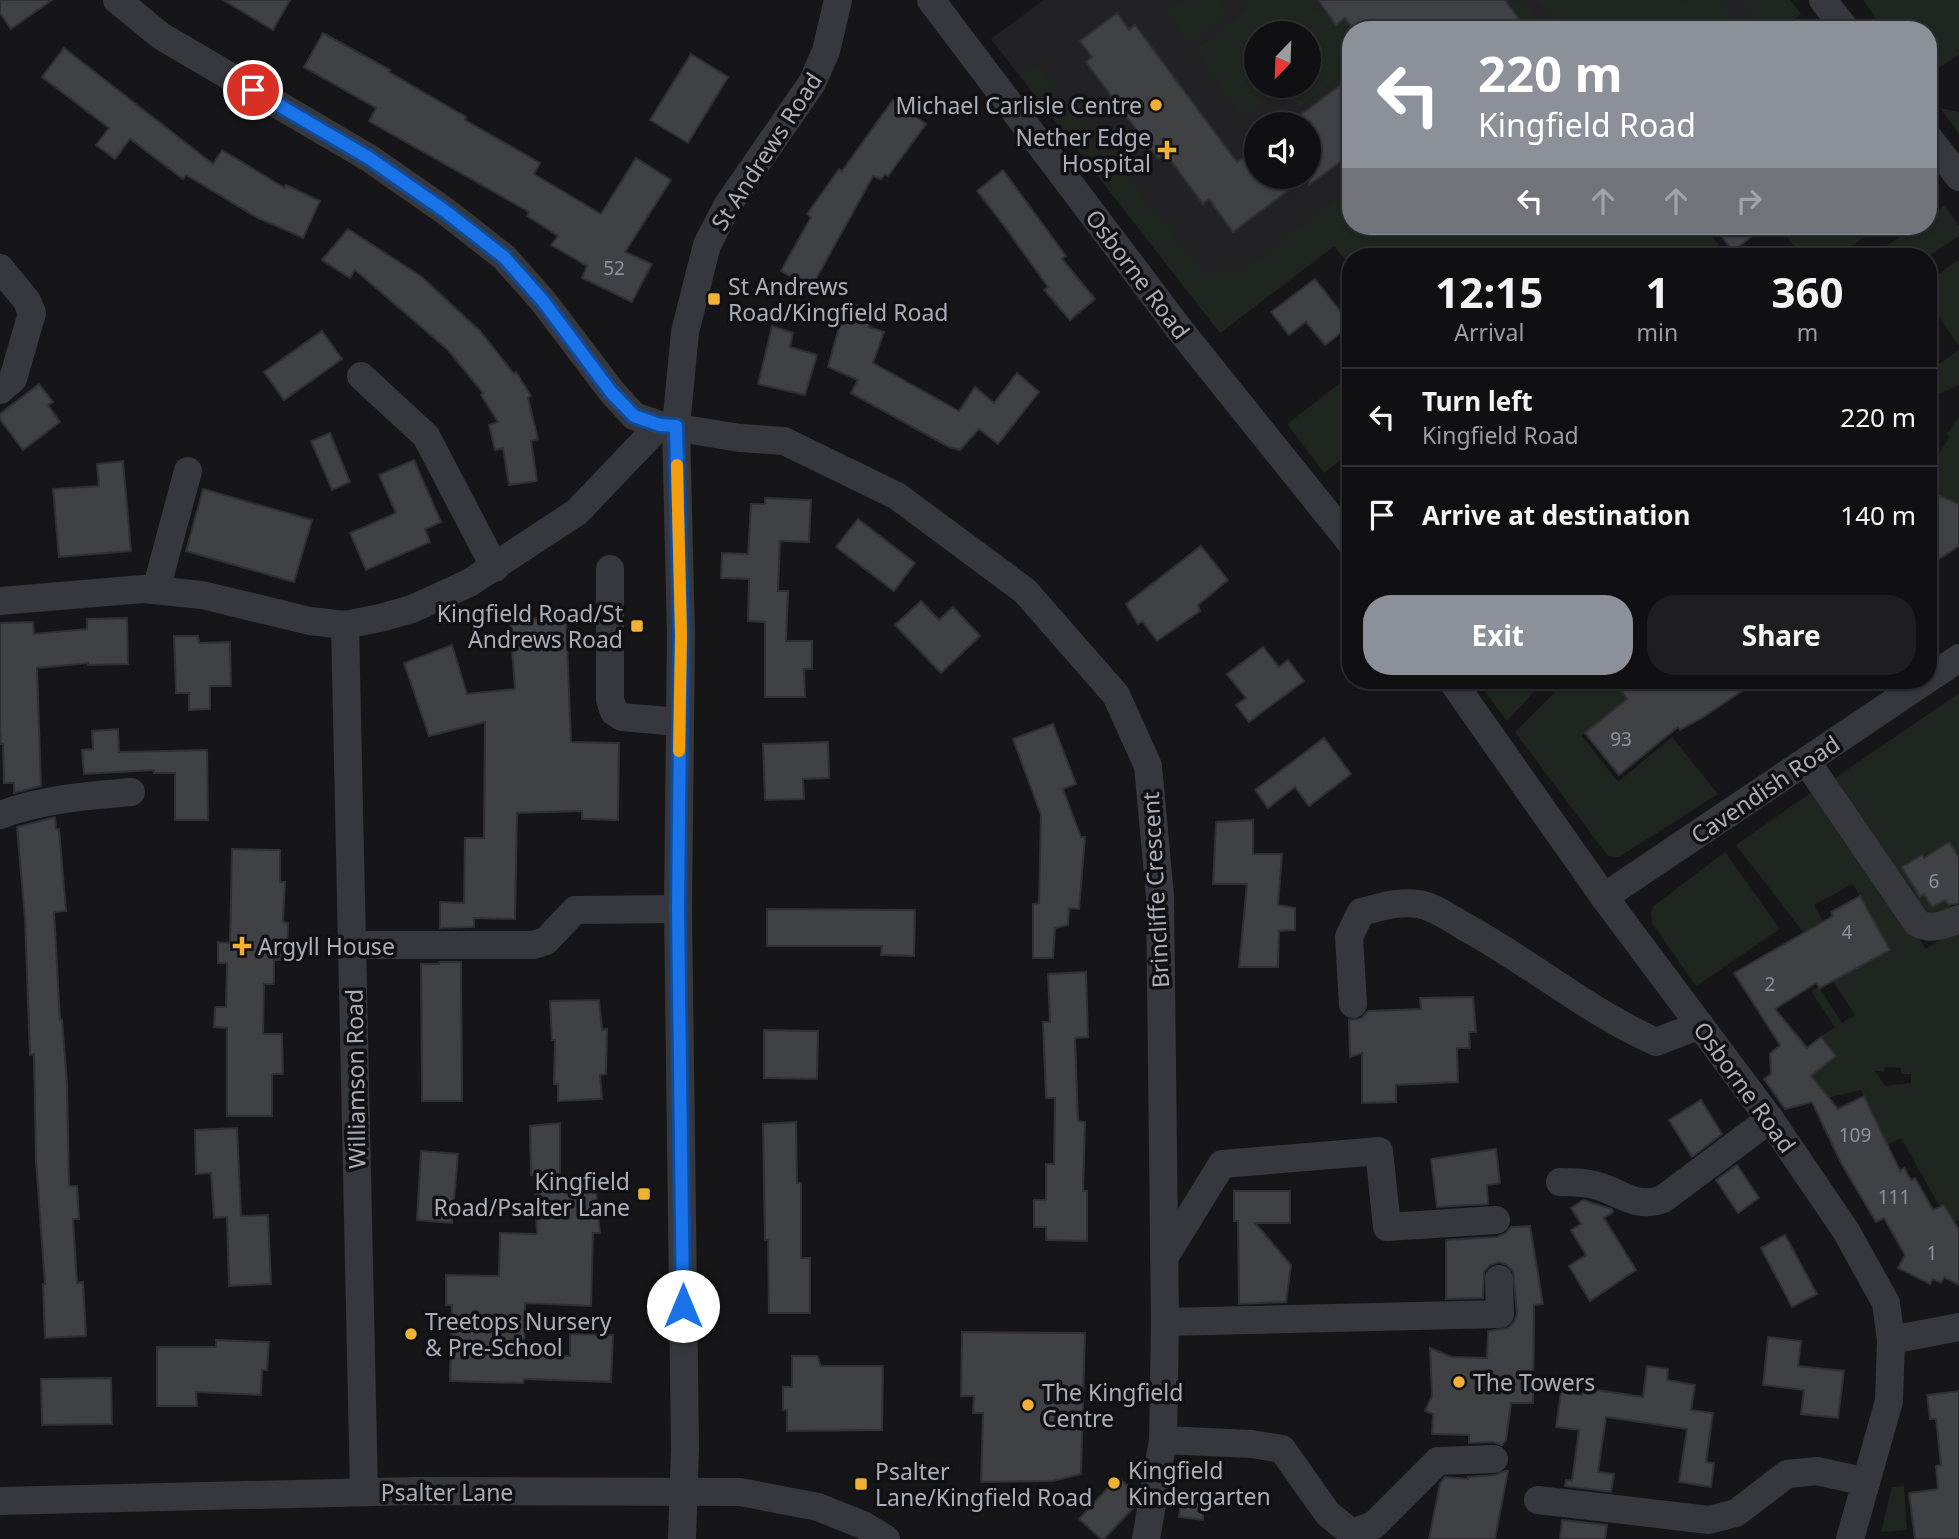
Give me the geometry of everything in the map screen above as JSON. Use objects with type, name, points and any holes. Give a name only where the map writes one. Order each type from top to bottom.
[{"type":"street","name":"Brincliffe Crescent","points":[[117,0],[161,36],[369,158],[445,211],[504,257],[543,301],[611,392],[634,416],[668,426],[740,438],[784,441],[897,496],[1025,591],[1116,695],[1148,766],[1160,897],[1165,1322],[1163,1440],[1146,1539]]},
{"type":"street","name":"St Andrews Road","points":[[682,1539],[684,1490],[678,909],[681,635],[668,426],[685,332],[707,245],[727,206],[812,83],[826,51],[838,0]]},
{"type":"street","name":"Osborne Road","points":[[931,0],[1180,330],[1342,532]]},
{"type":"street","points":[[1823,0],[1839,21]]},
{"type":"street","points":[[1937,149],[1959,177]]},
{"type":"street","points":[[0,268],[27,301],[32,313],[7,384]]},
{"type":"street","points":[[361,376],[426,436],[495,568]]},
{"type":"street","points":[[0,601],[143,589],[202,595],[310,621],[345,625],[380,618],[412,608],[469,583],[495,568],[577,512],[668,426]]},
{"type":"street","points":[[156,590],[188,471]]},
{"type":"street","points":[[610,569],[610,700],[614,712],[632,719],[679,722]]},
{"type":"street","name":"Williamson Road","points":[[345,625],[364,1492]]},
{"type":"street","name":"Cavendish Road","points":[[1937,673],[1959,658]]},
{"type":"street","name":"Osborne Road","points":[[1458,689],[1604,897],[1770,1119],[1846,1231],[1886,1303],[1891,1340],[1889,1401],[1850,1539]]},
{"type":"street","name":"Cavendish Road","points":[[1604,897],[1914,689]]},
{"type":"street","points":[[1807,762],[1917,923],[1936,928],[1959,919]]},
{"type":"street","points":[[0,815],[53,799],[131,792]]},
{"type":"street","points":[[1353,1004],[1349,937],[1361,912],[1398,903],[1422,904],[1500,946],[1631,1031],[1656,1042],[1700,1025]]},
{"type":"street","points":[[352,945],[533,945],[546,941],[575,911],[678,909]]},
{"type":"street","points":[[1560,1182],[1593,1184],[1650,1204],[1663,1199],[1770,1119]]},
{"type":"street","points":[[1164,1258],[1222,1164],[1379,1151],[1387,1227],[1496,1220]]},
{"type":"street","points":[[1165,1322],[1500,1314],[1499,1279]]},
{"type":"street","points":[[1891,1340],[1959,1327]]},
{"type":"street","points":[[1163,1440],[1252,1444],[1282,1449],[1328,1514],[1352,1533],[1374,1525],[1438,1461],[1494,1459]]},
{"type":"street","points":[[1538,1500],[1709,1520],[1736,1513],[1787,1474],[1817,1471],[1866,1482]]},
{"type":"street","name":"Psalter Lane","points":[[0,1501],[364,1492],[740,1492],[796,1501],[841,1515],[886,1539]]},
{"type":"shaded area","name":"Nether Edge Hospital","points":[[1044,0],[1790,0],[1801,14],[1791,21],[1342,21],[1342,235],[1349,235],[1220,333],[991,39]]},
{"type":"shaded area","points":[[1188,0],[1219,0],[1229,13],[1190,44],[1162,8]]},
{"type":"shaded area","points":[[1245,0],[1309,0],[1318,12],[1322,9],[1336,25],[1345,18],[1347,21],[1342,21],[1342,55],[1334,61],[1342,75],[1321,90],[1321,21],[1244,21],[1244,98],[1270,98],[1251,112],[1244,112],[1242,119],[1194,51],[1246,9]]},
{"type":"shaded area","points":[[1537,0],[1681,0],[1684,3],[1689,0],[1720,0],[1735,21],[1557,21]]},
{"type":"shaded area","points":[[1740,0],[1790,0],[1801,14],[1791,21],[1754,21]]},
{"type":"shaded area","points":[[1863,0],[1959,0],[1959,55],[1937,69],[1937,21],[1878,21]]},
{"type":"shaded area","points":[[1523,1],[1541,21],[1520,21],[1508,4]]},
{"type":"shaded area","points":[[1037,64],[1203,271],[1244,269],[1342,194],[1342,235],[1711,235],[1721,248],[1342,248],[1342,256],[1334,246],[1220,333],[1020,76]]},
{"type":"shaded area","points":[[1290,98],[1311,98],[1298,108]]},
{"type":"shaded area","points":[[1940,108],[1959,112],[1959,134]]},
{"type":"shaded area","points":[[1945,205],[1959,226],[1959,236],[1937,251],[1937,248],[1884,248],[1902,235],[1937,235],[1937,211]]},
{"type":"shaded area","points":[[1786,235],[1868,235],[1848,248],[1795,248]]},
{"type":"shaded area","points":[[1959,260],[1959,346],[1937,314],[1937,275]]},
{"type":"shaded area","points":[[1959,350],[1959,385],[1937,393],[1937,365]]},
{"type":"shaded area","points":[[1342,382],[1342,458],[1324,473],[1287,424]]},
{"type":"shaded area","points":[[1959,417],[1959,504],[1937,494],[1937,457],[1949,437],[1947,434]]},
{"type":"shaded area","points":[[1483,689],[1537,689],[1507,721]]},
{"type":"shaded area","points":[[1558,689],[1620,689],[1627,699],[1582,736],[1618,782],[1672,737],[1718,794],[1619,857],[1608,856],[1515,732]]},
{"type":"shaded area","points":[[1959,693],[1959,857],[1949,842],[1902,868],[1920,897],[1924,894],[1932,907],[1945,900],[1952,910],[1922,921],[1828,783]]},
{"type":"shaded area","points":[[1815,790],[1926,949],[1959,928],[1959,1220],[1954,1222],[1944,1205],[1940,1207],[1901,1138],[1887,1145],[1861,1090],[1802,1104],[1821,1088],[1811,1076],[1828,1047],[1820,1037],[1835,1027],[1811,991],[1819,987],[1842,1023],[1855,1015],[1825,969],[1858,967],[1890,950],[1853,884],[1814,905],[1823,921],[1812,927],[1818,937],[1810,941],[1736,845]],"holes":[[[1885,1067],[1901,1068],[1901,1074],[1911,1074],[1911,1083],[1885,1086],[1875,1071],[1884,1072]]]},
{"type":"shaded area","points":[[1725,852],[1780,929],[1696,986],[1652,923],[1651,912],[1654,906]]},
{"type":"shaded area","points":[[1904,1486],[1907,1530],[1881,1532],[1892,1487]]},
{"type":"building","points":[[0,0],[52,0],[11,29],[0,13]]},
{"type":"building","points":[[223,0],[290,0],[273,30]]},
{"type":"building","points":[[1318,0],[1505,0],[1520,21],[1347,21],[1345,18],[1336,25]]},
{"type":"building","name":"Michael Carlisle Centre","points":[[1117,13],[1129,30],[1135,25],[1237,162],[1244,157],[1244,189],[1290,189],[1233,232],[1209,199],[1203,204],[1165,153],[1158,159],[1086,62],[1092,57],[1080,41]]},
{"type":"building","points":[[323,33],[390,70],[389,72],[466,117],[465,120],[540,163],[534,174],[601,214],[636,158],[671,180],[625,252],[652,264],[632,302],[582,278],[587,266],[551,245],[558,236],[527,216],[529,212],[369,121],[376,108],[304,67]]},
{"type":"building","points":[[64,48],[213,164],[222,150],[285,188],[286,185],[320,201],[303,238],[256,217],[186,175],[183,179],[130,139],[115,159],[96,145],[109,128],[42,77]]},
{"type":"building","points":[[691,54],[728,77],[688,143],[650,120]]},
{"type":"building","points":[[1342,84],[1342,161],[1321,176],[1321,112],[1304,112]]},
{"type":"building","points":[[893,100],[926,124],[888,176],[885,174],[881,179],[873,176],[811,288],[781,271],[811,217],[807,214]]},
{"type":"building","points":[[1003,170],[1066,256],[1062,259],[1095,299],[1070,320],[1044,290],[1048,287],[977,191]]},
{"type":"building","points":[[348,229],[422,277],[480,331],[514,374],[516,372],[531,396],[528,398],[538,439],[531,441],[537,481],[509,485],[503,448],[495,450],[489,425],[498,422],[481,395],[483,393],[448,350],[355,270],[350,278],[322,260]]},
{"type":"building","points":[[1721,235],[1753,235],[1737,248],[1731,248]]},
{"type":"building","points":[[1315,279],[1342,314],[1342,332],[1325,345],[1306,322],[1289,335],[1271,312]]},
{"type":"building","points":[[846,302],[873,310],[869,327],[884,332],[873,363],[959,411],[975,387],[994,403],[1017,373],[1039,392],[998,444],[979,429],[960,450],[949,447],[851,393],[858,380],[828,367]]},
{"type":"building","points":[[772,326],[793,333],[790,347],[817,355],[805,395],[758,384]]},
{"type":"building","points":[[322,331],[342,359],[284,400],[264,372]]},
{"type":"building","points":[[39,384],[53,402],[48,405],[60,422],[23,450],[0,419],[0,414]]},
{"type":"building","points":[[330,433],[350,482],[332,490],[311,441]]},
{"type":"building","points":[[414,460],[441,522],[425,529],[430,542],[366,570],[350,533],[396,513],[379,475]]},
{"type":"building","points":[[123,461],[131,551],[59,557],[53,489],[99,486],[97,464]]},
{"type":"building","points":[[203,489],[312,520],[294,582],[186,551]]},
{"type":"building","points":[[1937,495],[1959,504],[1959,546],[1937,560]]},
{"type":"building","points":[[765,498],[811,500],[809,542],[780,541],[778,591],[788,591],[786,641],[812,641],[812,669],[804,669],[805,697],[765,697],[765,622],[748,621],[749,579],[721,578],[722,553],[748,554],[751,504],[765,504]]},
{"type":"building","points":[[858,519],[915,563],[894,591],[836,547]]},
{"type":"building","points":[[1201,546],[1228,580],[1198,605],[1200,611],[1157,641],[1142,621],[1138,624],[1126,604]]},
{"type":"building","points":[[921,601],[939,620],[953,607],[980,636],[941,673],[895,625]]},
{"type":"building","points":[[566,617],[571,742],[619,743],[618,820],[582,819],[582,811],[517,813],[515,919],[474,918],[474,927],[440,928],[440,902],[464,903],[465,838],[484,838],[485,722],[429,736],[404,663],[452,645],[467,694],[515,689],[510,619]]},
{"type":"building","points":[[127,618],[128,664],[88,663],[37,668],[41,786],[14,793],[14,783],[4,783],[0,725],[0,623],[33,622],[34,634],[87,629],[87,619]]},
{"type":"building","points":[[174,636],[198,636],[199,643],[230,642],[231,686],[210,686],[210,709],[189,710],[189,693],[176,693]]},
{"type":"building","points":[[1263,647],[1279,667],[1288,660],[1304,681],[1249,722],[1236,705],[1246,698],[1227,674]]},
{"type":"building","points":[[1620,689],[1745,689],[1702,718],[1680,730],[1678,727],[1619,775],[1585,733],[1627,699]]},
{"type":"building","points":[[1053,724],[1076,784],[1063,789],[1081,837],[1085,837],[1079,909],[1069,908],[1068,925],[1055,928],[1053,958],[1033,958],[1033,904],[1039,903],[1041,815],[1013,739]]},
{"type":"building","points":[[118,729],[119,752],[207,750],[208,820],[175,820],[175,773],[154,773],[154,770],[84,774],[82,750],[93,749],[92,731]]},
{"type":"building","points":[[1324,738],[1351,774],[1309,806],[1295,787],[1268,808],[1255,790]]},
{"type":"building","points":[[828,742],[829,778],[803,779],[804,799],[765,800],[763,744]]},
{"type":"building","points":[[55,817],[56,829],[59,829],[66,911],[54,912],[60,1020],[67,1084],[69,1186],[77,1186],[79,1219],[73,1219],[77,1283],[83,1282],[86,1336],[45,1338],[45,1284],[36,1161],[34,1054],[30,1055],[25,919],[17,827]]},
{"type":"building","points":[[1253,820],[1253,854],[1282,854],[1278,905],[1295,908],[1295,930],[1279,931],[1278,967],[1239,967],[1247,884],[1213,884],[1216,822]]},
{"type":"building","points":[[1949,842],[1959,857],[1959,903],[1949,905],[1945,900],[1932,907],[1924,894],[1920,897],[1902,867],[1922,855],[1924,858]]},
{"type":"building","points":[[232,849],[280,850],[280,882],[285,882],[283,922],[288,923],[287,960],[274,960],[274,984],[264,984],[263,1034],[282,1034],[283,1074],[272,1074],[272,1116],[227,1116],[227,1028],[214,1027],[215,1007],[226,1007],[227,963],[218,963],[218,942],[230,943]]},
{"type":"building","points":[[1860,896],[1890,950],[1820,988],[1816,983],[1775,1009],[1807,1048],[1821,1037],[1836,1056],[1811,1076],[1838,1109],[1864,1096],[1900,1171],[1904,1168],[1911,1180],[1915,1178],[1933,1210],[1944,1205],[1959,1230],[1959,1285],[1944,1277],[1941,1283],[1933,1279],[1930,1284],[1898,1268],[1905,1255],[1884,1218],[1876,1222],[1841,1163],[1812,1102],[1785,1109],[1764,1079],[1771,1074],[1770,1054],[1780,1045],[1734,973],[1833,916],[1831,912]]},
{"type":"building","points":[[767,909],[915,910],[914,956],[881,955],[882,946],[767,946]]},
{"type":"building","points":[[461,962],[462,1101],[422,1101],[421,964]]},
{"type":"building","points":[[1086,972],[1088,1037],[1075,1038],[1078,1121],[1085,1122],[1083,1191],[1087,1191],[1087,1241],[1046,1240],[1046,1227],[1034,1227],[1034,1200],[1046,1200],[1046,1164],[1054,1164],[1055,1098],[1046,1098],[1043,1022],[1050,1022],[1048,974]]},
{"type":"building","points":[[1473,997],[1476,1032],[1469,1032],[1470,1048],[1457,1048],[1458,1082],[1396,1085],[1396,1102],[1362,1103],[1362,1053],[1350,1057],[1349,1020],[1362,1018],[1368,1011],[1421,1009],[1420,998]]},
{"type":"building","points":[[599,1000],[602,1030],[607,1029],[606,1074],[600,1075],[602,1099],[558,1101],[558,1084],[554,1084],[555,1040],[552,1040],[550,1001]]},
{"type":"building","points":[[764,1030],[818,1031],[817,1079],[764,1078]]},
{"type":"building","points":[[1701,1100],[1722,1134],[1692,1157],[1669,1120]]},
{"type":"building","points":[[796,1122],[797,1183],[801,1183],[801,1258],[810,1258],[810,1313],[769,1313],[763,1124]]},
{"type":"building","points":[[560,1123],[560,1182],[595,1180],[600,1233],[593,1233],[591,1306],[525,1303],[524,1354],[570,1356],[570,1334],[613,1335],[611,1382],[524,1379],[523,1383],[450,1381],[452,1305],[446,1305],[446,1275],[499,1276],[500,1233],[537,1234],[534,1175],[531,1175],[530,1126]]},
{"type":"building","points":[[237,1128],[241,1216],[268,1215],[271,1284],[229,1286],[227,1217],[214,1218],[211,1173],[196,1174],[195,1130]]},
{"type":"building","points":[[1496,1149],[1500,1183],[1487,1185],[1488,1204],[1437,1207],[1431,1159]]},
{"type":"building","points":[[421,1151],[458,1154],[452,1223],[417,1220]]},
{"type":"building","points":[[1737,1165],[1759,1198],[1738,1213],[1716,1180]]},
{"type":"building","points":[[1234,1191],[1290,1191],[1290,1223],[1255,1223],[1291,1265],[1286,1302],[1239,1304],[1238,1221],[1234,1221]]},
{"type":"building","points":[[1583,1200],[1612,1209],[1613,1212],[1604,1218],[1636,1270],[1590,1301],[1569,1266],[1586,1255],[1571,1230],[1581,1224],[1571,1208]]},
{"type":"building","points":[[1530,1226],[1543,1304],[1534,1305],[1533,1403],[1511,1403],[1506,1440],[1502,1445],[1493,1442],[1469,1443],[1469,1435],[1432,1434],[1433,1414],[1425,1411],[1432,1396],[1430,1348],[1452,1357],[1487,1358],[1488,1331],[1508,1328],[1517,1314],[1513,1271],[1499,1262],[1490,1265],[1484,1272],[1483,1298],[1446,1299],[1446,1240],[1497,1237],[1511,1227]]},
{"type":"building","points":[[1785,1235],[1817,1294],[1792,1307],[1761,1248]]},
{"type":"building","name":"The Kingfield Centre","points":[[962,1332],[1085,1333],[1081,1474],[1053,1481],[981,1482],[983,1413],[973,1413],[974,1396],[961,1396]]},
{"type":"building","points":[[1768,1337],[1801,1341],[1798,1366],[1844,1371],[1838,1418],[1801,1414],[1804,1390],[1763,1385]]},
{"type":"building","points":[[216,1340],[269,1342],[267,1370],[262,1370],[261,1395],[196,1392],[197,1406],[157,1406],[157,1347],[216,1347]]},
{"type":"building","points":[[792,1356],[817,1356],[821,1366],[883,1366],[882,1430],[787,1431],[783,1387],[792,1387]]},
{"type":"building","points":[[1647,1366],[1668,1369],[1667,1380],[1695,1385],[1691,1410],[1713,1413],[1706,1462],[1714,1463],[1711,1487],[1679,1482],[1687,1429],[1606,1417],[1598,1472],[1614,1474],[1611,1492],[1565,1486],[1566,1480],[1572,1481],[1579,1430],[1556,1427],[1561,1392],[1582,1395],[1583,1388],[1643,1397]]},
{"type":"building","points":[[111,1378],[112,1424],[42,1425],[41,1379]]},
{"type":"building","points":[[1959,1391],[1959,1539],[1915,1539],[1909,1493],[1938,1489],[1936,1466],[1941,1465],[1936,1419],[1930,1419],[1927,1395]]},
{"type":"building","points":[[1508,1471],[1495,1539],[1429,1539],[1440,1483],[1445,1477],[1468,1479]]},
{"type":"building","points":[[1118,1477],[1137,1494],[1135,1506],[1101,1539],[1079,1519]]},
{"type":"building","points":[[1182,1493],[1205,1494],[1203,1520],[1179,1517]]},
{"type":"building","points":[[1562,1520],[1607,1525],[1605,1539],[1560,1539]]},
{"type":"slow traffic","points":[[677,465],[681,635],[679,751]]},
{"type":"place","name":"Michael Carlisle Centre","points":[[1156,105]]},
{"type":"place","name":"Nether Edge Hospital","points":[[1167,150]]},
{"type":"place","name":"St Andrews Road/Kingfield Road","points":[[714,299]]},
{"type":"place","name":"Kingfield Road/St Andrews Road","points":[[637,626]]},
{"type":"place","name":"Argyll House","points":[[242,946]]},
{"type":"place","name":"Kingfield Road/Psalter Lane","points":[[644,1194]]},
{"type":"place","name":"Treetops Nursery & Pre-School","points":[[411,1334]]},
{"type":"place","name":"The Towers","points":[[1459,1382]]},
{"type":"place","name":"The Kingfield Centre","points":[[1028,1405]]},
{"type":"place","name":"Kingfield Kindergarten","points":[[1114,1483]]},
{"type":"place","name":"Psalter Lane/Kingfield Road","points":[[861,1484]]},
{"type":"route","points":[[253,90],[369,158],[445,211],[504,257],[543,301],[611,392],[634,416],[660,425],[676,426],[681,635],[678,909],[683,1306]]}]
